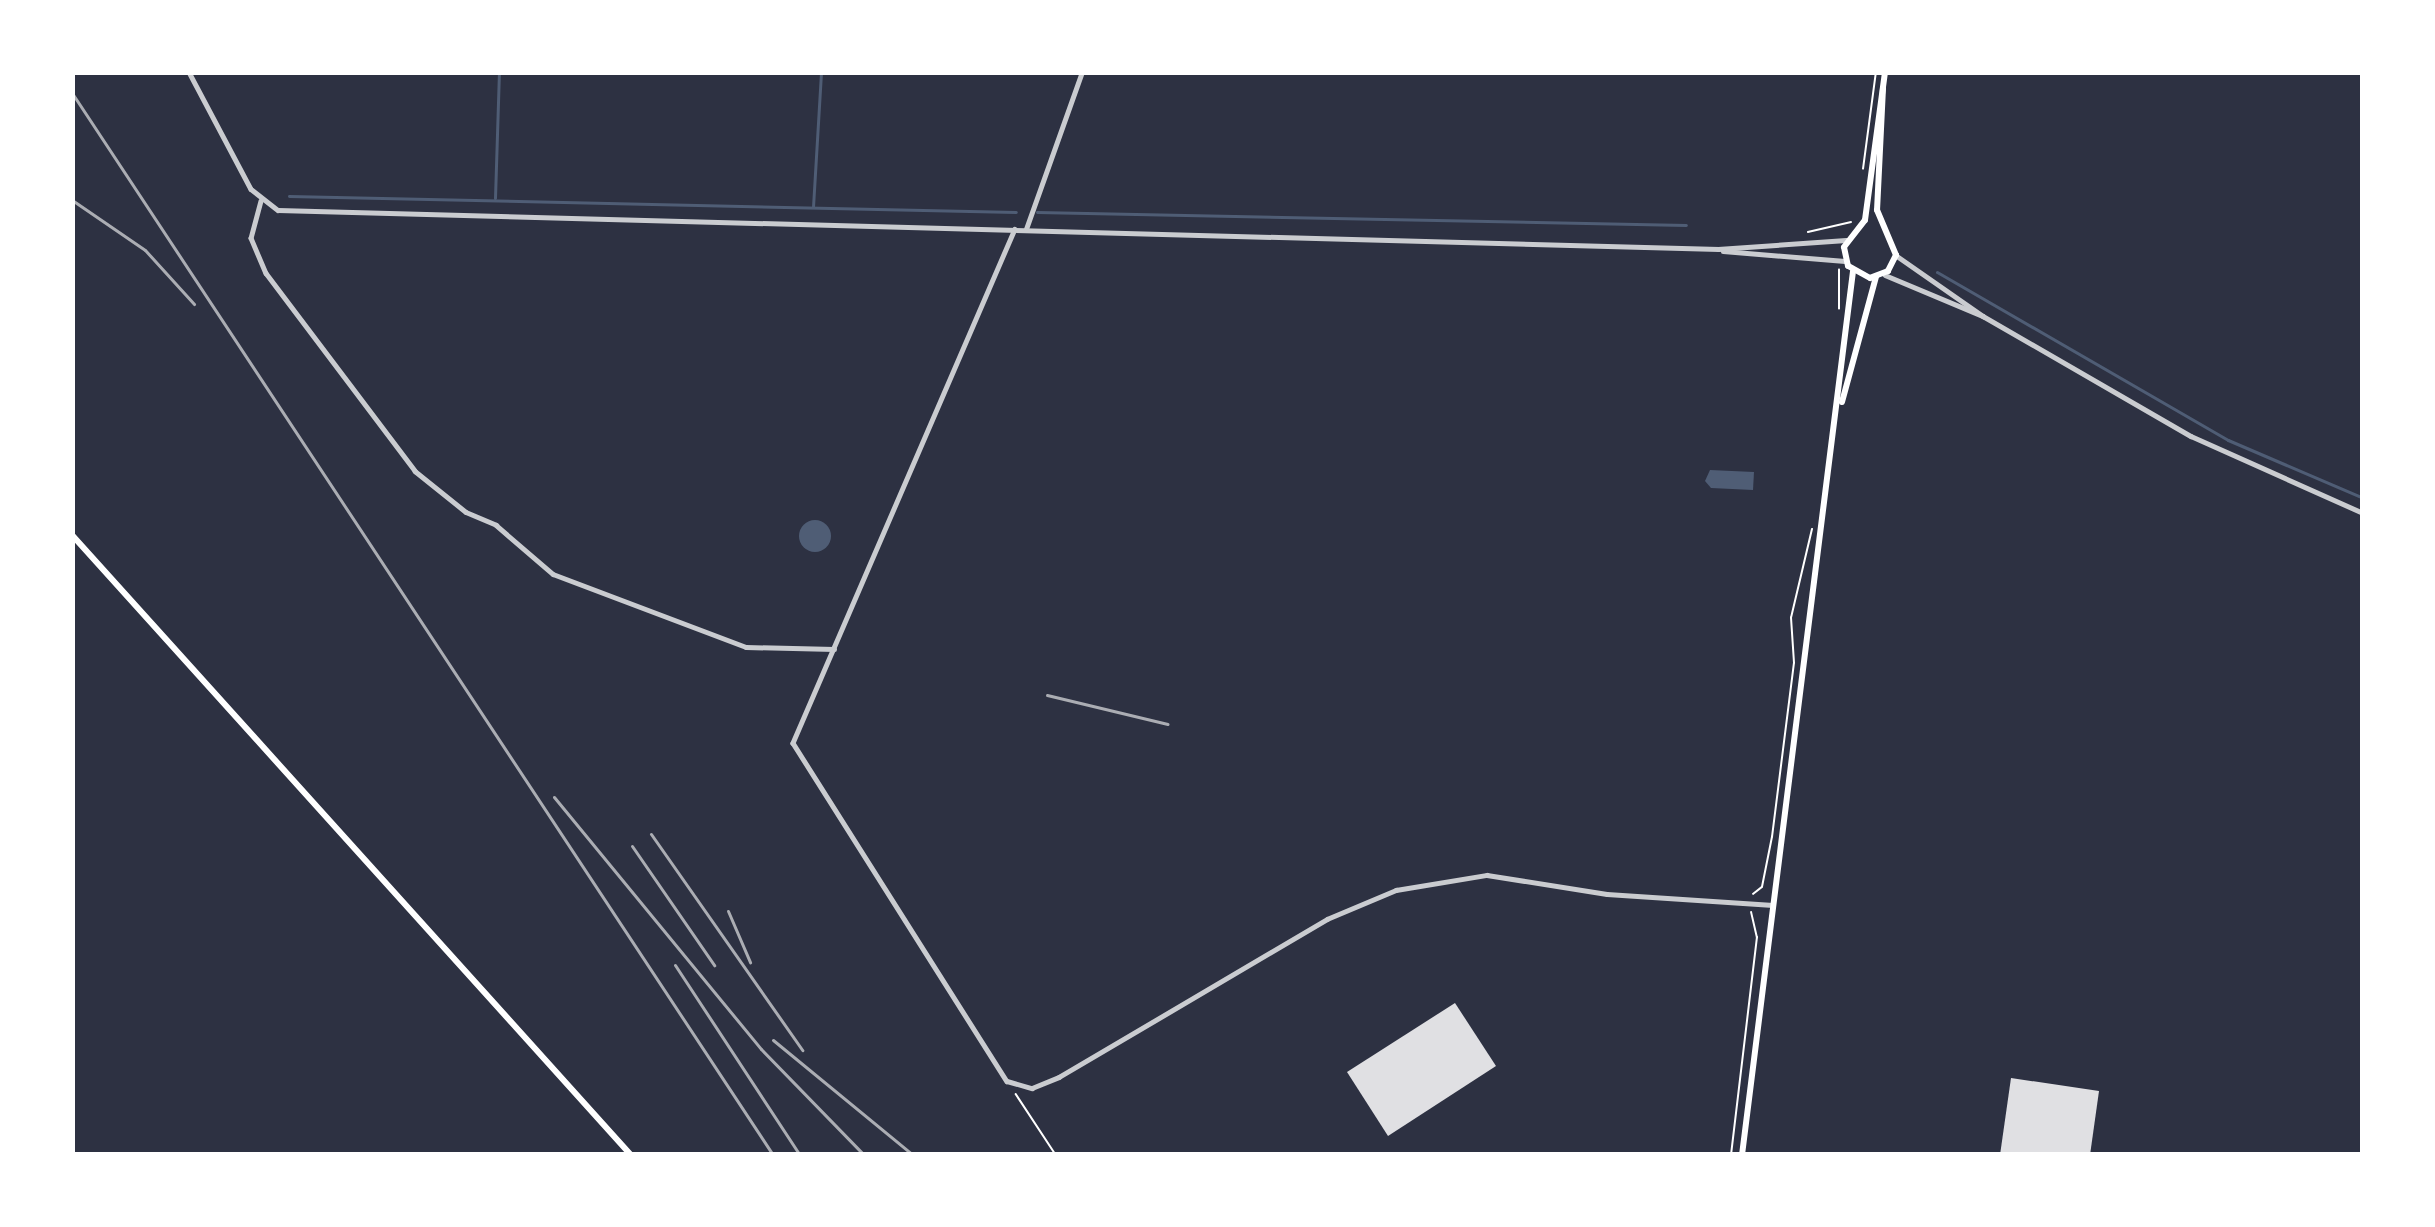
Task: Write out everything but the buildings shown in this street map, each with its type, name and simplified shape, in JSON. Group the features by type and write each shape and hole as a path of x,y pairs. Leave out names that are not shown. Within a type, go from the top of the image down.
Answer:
{"main road":[{"path":"1742,1155 1840,411 1852,271 1845,261 1846,240 1860,226 1885,72"},
{"path":"1840,411 1879,276 1896,255 1883,228 1883,88"},
{"path":"1860,226 1883,228"},
{"path":"1852,271 1879,276"},
{"path":"72,535 631,1155"}],"street":[{"path":"189,72 261,201 296,212 1718,249 1845,261"},
{"path":"1026,230 1082,72"},
{"path":"261,201 250,238 266,273 415,471 466,512 508,533 553,574 746,647 835,649"},
{"path":"1016,229 794,743 1007,1081 1032,1088 1059,1077 1327,919 1396,890 1487,875 1773,904"},
{"path":"1718,249 1846,240"},
{"path":"1896,255 1983,316 2236,459 2363,513"},
{"path":"1879,276 1983,316"}],"path":[{"path":"1862,177 1876,72"},
{"path":"1807,245 1807,232 1841,230 1857,214"},
{"path":"1829,264 1840,271 1841,311"},
{"path":"1731,1155 1756,938 1751,904 1764,881 1772,837 1794,663 1791,618 1813,523"},
{"path":"1007,1081 1056,1155"}],"water":[{"path":"1710,470 1754,472 1753,490 1711,488 1705,481"},
{"path":"815,520 827,524 831,536 827,548 815,552 803,548 799,536 803,524"}],"waterway":[{"path":"495,198 499,72"},
{"path":"813,207 821,72"},
{"path":"289,196 1016,212"},
{"path":"1037,212 1686,225"},
{"path":"1937,272 2228,440 2363,498"}],"railway":[{"path":"72,93 773,1155"},
{"path":"72,200 145,250 194,304"},
{"path":"1047,695 1168,724"},
{"path":"554,797 761,1049 864,1155"},
{"path":"651,834 802,1050"},
{"path":"632,846 714,965"},
{"path":"728,911 750,962"},
{"path":"675,965 800,1155"},
{"path":"773,1040 913,1155"}]}
